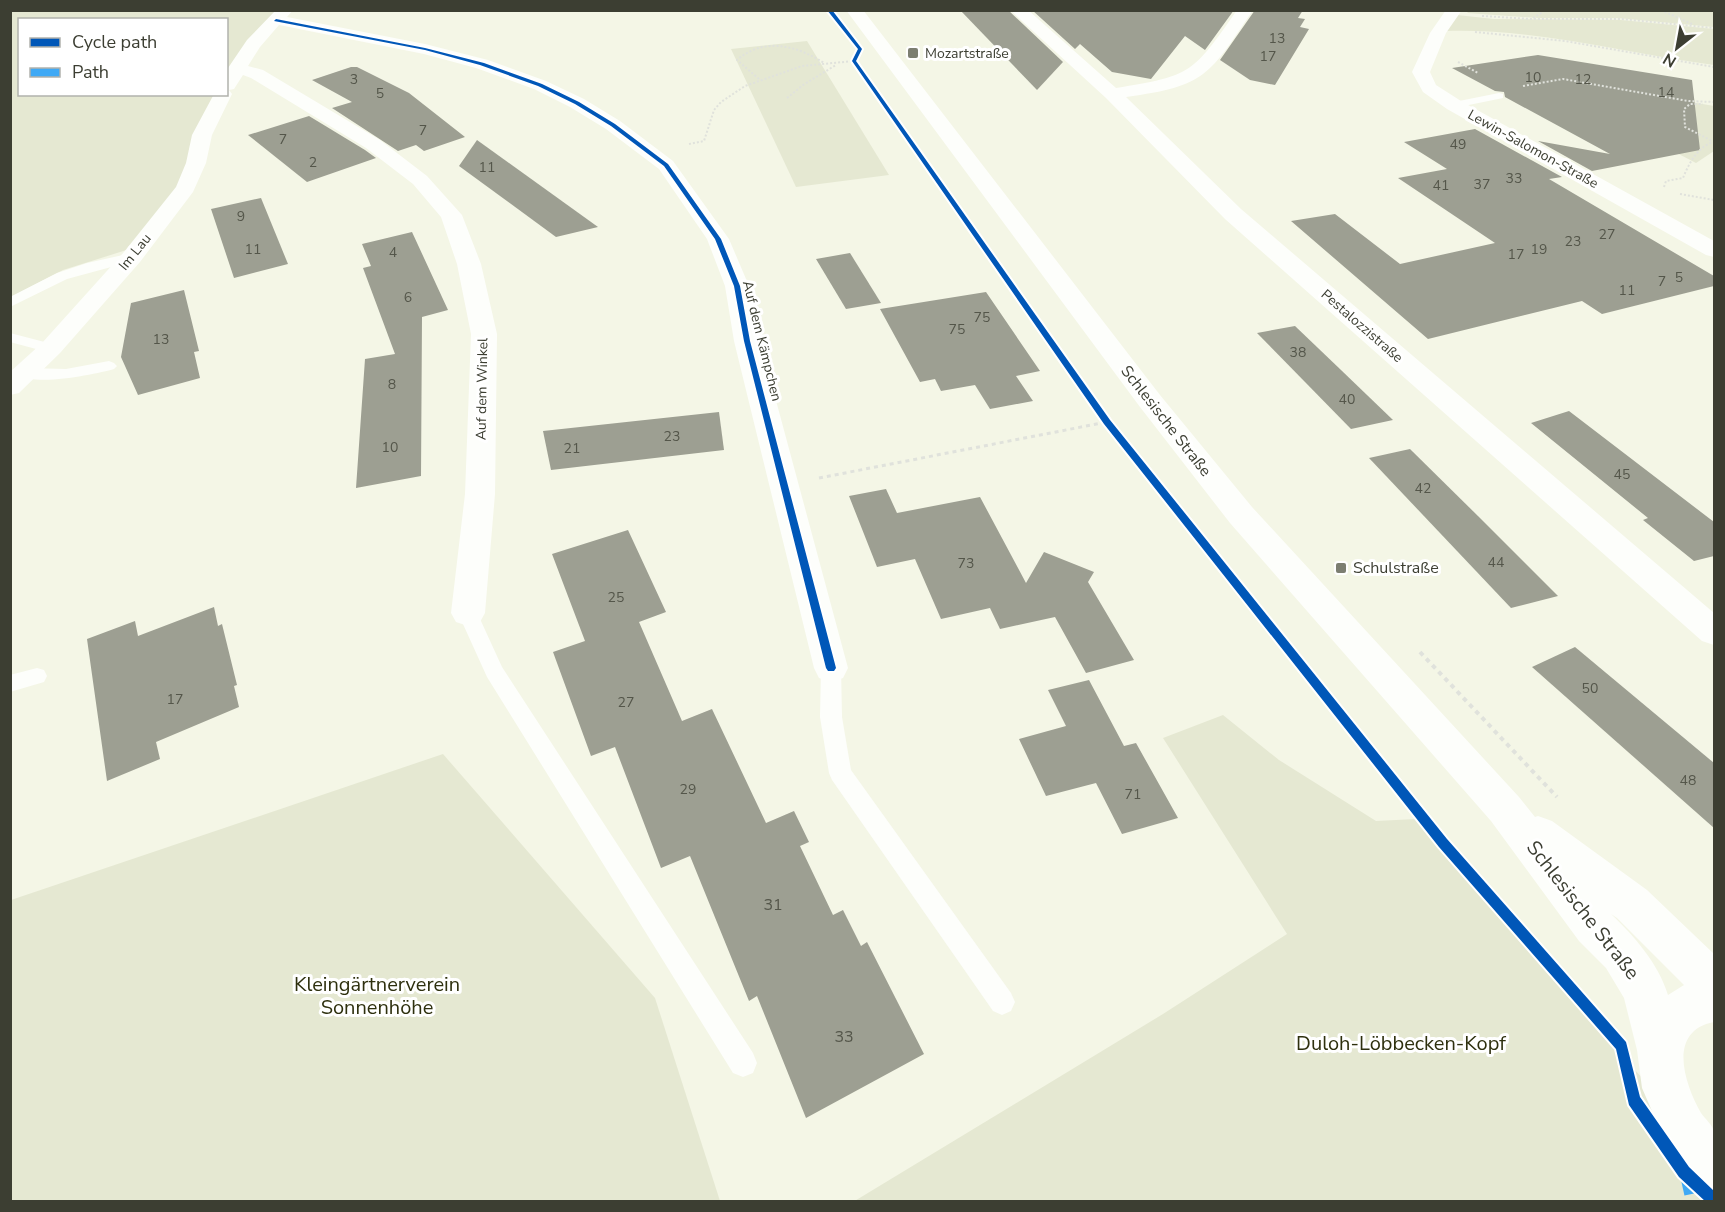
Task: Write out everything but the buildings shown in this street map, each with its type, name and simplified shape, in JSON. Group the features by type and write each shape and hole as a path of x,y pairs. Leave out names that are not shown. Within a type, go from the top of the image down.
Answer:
{"street":[{"name":"Schlesische Straße","path":"854,10 1128,373 1241,515 1505,809 1594,926 1626,963 1644,990 1660,1050 1665,1088 1685,1131 1714,1168"},
{"name":"Pestalozzistraße","path":"1018,10 1112,94 1233,214 1709,621"},
{"path":"1112,94 1168,84 1187,78 1203,67 1245,10"},
{"name":"Lewin-Salomon-Straße","path":"1453,12 1436,38 1421,72 1429,87 1454,105 1714,250"},
{"path":"232,78 253,44 280,15"},
{"name":"Auf dem Kämpchen","path":"280,15 482,64 540,85 577,103 652,153 666,165 718,240 736,286 747,341 831,668"},
{"name":"Auf dem Winkel","path":"232,78 256,74 373,144 420,180 451,215 470,264 484,334 480,494 468,613"},
{"name":"Im Lau","path":"18,380 51,348 132,257 186,188 196,163 202,135 222,96"},
{"name":"Schlesische Straße","path":"1505,809 1632,904 1714,984"},
{"path":"1660,1050 1671,1020 1695,1003 1714,1000"}],"lane":[{"path":"1454,105 1499,96"},
{"path":"10,303 62,276 132,257"},
{"path":"10,337 51,348"},
{"path":"18,380 109,366"},
{"path":"468,613 494,671 743,1063"},
{"path":"831,668 831,717 840,773 1002,1002"},
{"path":"10,684 37,676"}],"path":[{"path":"1531,19 1546,10"},
{"path":"1661,10 1698,26"},
{"path":"1453,12 1531,19 1621,19 1714,28"},
{"path":"1436,38 1509,33 1545,37 1714,67"},
{"path":"1436,38 1456,61 1485,77"},
{"path":"759,79 737,60 745,51 764,46 789,46 810,53 825,64"},
{"path":"854,61 857,55"},
{"path":"788,98 803,85 837,65 854,61"},
{"path":"854,61 861,70"},
{"path":"652,153 704,141 715,110 740,89 759,79 811,65 837,65"},
{"path":"1533,77 1540,83"},
{"path":"1518,86 1563,79 1714,103"},
{"path":"1666,92 1666,97"},
{"path":"1714,103 1690,104 1684,109 1685,128 1714,142"},
{"path":"894,117 1107,422 1443,843 1614,1037"},
{"path":"1663,190 1665,181 1683,178 1689,164 1705,144 1714,142"},
{"path":"784,484 1107,422"},
{"path":"1414,646 1561,801"}],"green space":[{"path":"1470,10 1714,11 1714,27 1618,18 1538,18 1467,13"},
{"path":"11,11 282,11 228,74 228,18 18,18 18,96 218,96 181,190 136,247 63,270 11,297"},
{"path":"1457,15 1494,19 1621,20 1714,29 1714,65 1547,37 1479,31 1445,31"},
{"path":"807,41 889,175 796,187 731,49"},
{"path":"1564,80 1714,106 1714,151 1696,163 1542,83"},
{"name":"Duloh-Löbbecken-Kopf","path":"1223,715 1279,760 1376,821 1416,819 1585,1015 1714,1157 1714,1201 853,1202 1163,1014 1287,934 1163,738"},
{"name":"Kleingärtnerverein Sonnenhöhe","path":"443,754 655,998 720,1201 11,1201 11,900"}],"marked path":[{"path":"1685,1175 1691,1202"}],"cycle path":[{"path":"829,10 860,49 854,61 1107,422 1443,843 1622,1046 1634,1100 1684,1172 1714,1200"},
{"path":"276,20 425,49 482,64 540,85 577,103 613,125 666,165 718,239 737,286 747,341 831,668"}],"place":[{"name":"Mozartstraße","path":"913,53"},
{"name":"Schulstraße","path":"1341,568"}]}
